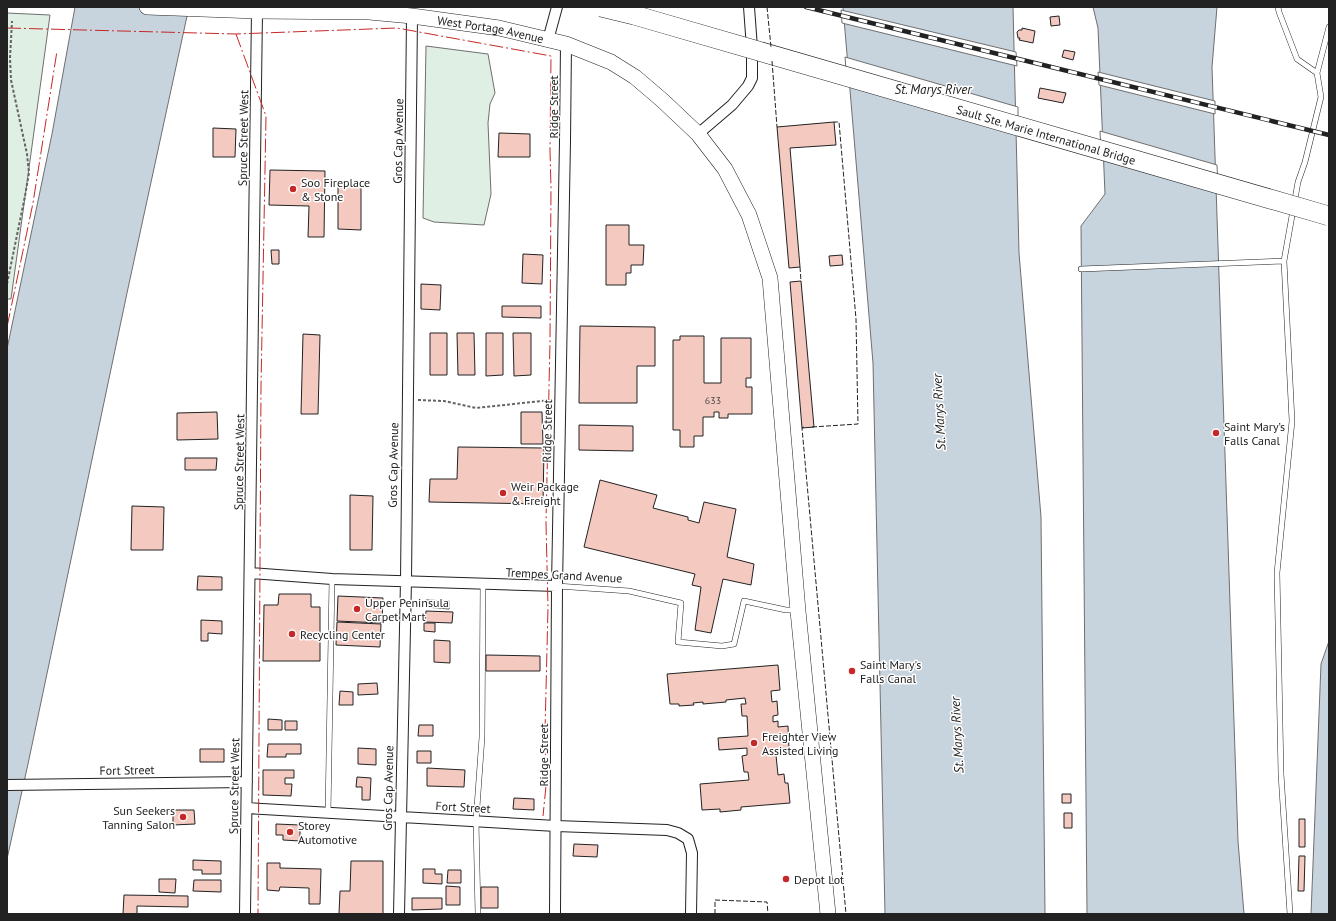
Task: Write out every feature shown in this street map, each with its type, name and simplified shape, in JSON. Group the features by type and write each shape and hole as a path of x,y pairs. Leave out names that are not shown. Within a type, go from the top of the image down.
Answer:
{"highway":[{"name":"Sault Ste. Marie International Bridge","path":"602,7 656,21 1329,216"}],"street":[{"name":"West Portage Avenue","path":"147,7 257,11 369,12 412,16 499,28 566,44 611,62 635,77 698,134 725,169 749,215 770,278 798,610 828,914"},
{"path":"548,40 557,7"},
{"path":"698,134 732,105 748,86 752,78 752,48 749,7"},
{"name":"Spruce Street West","path":"245,914 257,11"},
{"name":"Gros Cap Avenue","path":"399,914 406,580 412,16"},
{"name":"Ridge Street","path":"555,914 557,586 566,141 566,44"},
{"name":"Trempes Grand Avenue","path":"250,573 332,579 406,580 557,586"},
{"name":"Fort Street","path":"7,785 247,782"},
{"name":"Fort Street","path":"247,808 556,826 667,830 678,832 688,839 692,854 691,914"}],"lane":[{"path":"1278,7 1297,59 1317,73"},
{"path":"1290,914 1281,774 1277,573 1292,421 1284,261 1298,182 1305,162 1321,97 1317,73 1329,27"},
{"path":"1081,268 1284,261"},
{"path":"328,812 332,579"},
{"path":"478,914 476,821 482,737 484,583"},
{"name":"Trempes Grand Avenue","path":"557,586 629,591 680,603 678,642 722,646 734,644 744,601 786,610 798,610"}],"path":[{"path":"7,284 26,196 28,173 27,154 11,80 10,58 12,21"},
{"path":"407,400 444,401 476,408 561,398"}],"green space":[{"path":"7,13 50,15 11,299 7,299"},
{"path":"426,46 488,54 495,93 490,104 488,123 491,194 484,225 434,222 423,218"}],"water":[{"path":"75,7 189,7 7,859 7,349 52,134"},
{"name":"St. Marys River","path":"843,7 1013,7 1019,253 1041,517 1045,914 885,914 873,363"},
{"path":"1093,7 1217,7 1212,67 1238,841 1244,914 1087,914 1081,226 1105,194 1098,28"},
{"path":"1329,641 1329,914 1311,914 1321,664"}],"pier":[{"path":"841,10 1016,52 1017,66 842,23"},
{"path":"845,57 1018,107 1018,131 847,83"},
{"path":"1098,72 1215,101 1215,114 1099,85"},
{"path":"1100,131 1217,165 1218,187 1101,154"}],"building":[{"path":"1059,16 1060,25 1051,26 1050,17"},
{"path":"1022,28 1035,31 1033,43 1019,40 1020,38 1018,38 1017,32 1022,30"},
{"path":"1064,50 1075,52 1073,60 1062,57"},
{"path":"1040,88 1066,93 1063,103 1038,98"},
{"path":"834,122 836,145 790,148 800,267 789,268 777,127"},
{"path":"213,128 236,129 235,157 213,157"},
{"path":"499,133 530,134 530,157 498,157"},
{"path":"270,170 325,171 324,237 308,237 309,206 269,205"},
{"path":"338,182 361,183 361,230 338,229"},
{"path":"606,225 629,225 629,245 644,245 643,265 631,265 631,273 626,273 626,285 606,285"},
{"path":"271,250 279,250 279,264 272,264"},
{"path":"523,254 543,255 542,284 522,283"},
{"path":"842,255 843,265 830,266 829,256"},
{"path":"801,281 814,427 802,428 790,282"},
{"path":"421,284 441,285 440,310 421,309"},
{"path":"502,306 541,306 541,318 502,317"},
{"path":"580,326 655,327 655,366 637,366 637,403 579,403"},
{"path":"430,333 447,333 447,375 430,375"},
{"path":"457,333 474,333 475,375 458,375"},
{"path":"486,333 503,333 503,375 486,376"},
{"path":"513,333 531,333 531,375 514,376"},
{"path":"303,334 320,335 318,414 301,414"},
{"path":"680,336 704,336 704,383 721,383 721,338 751,338 751,378 746,378 746,387 752,387 752,414 728,414 728,418 719,418 719,412 714,412 714,417 703,417 703,436 694,436 694,447 680,447 680,430 673,430 673,340 680,340"},
{"path":"217,412 218,439 177,440 177,413"},
{"path":"521,412 542,412 543,444 521,444"},
{"path":"579,425 633,426 633,451 579,450"},
{"path":"458,447 544,448 543,504 429,502 430,479 457,479"},
{"path":"185,458 217,458 216,470 185,470"},
{"path":"600,480 657,495 653,508 688,517 688,520 699,523 704,502 736,509 727,557 754,564 751,585 723,579 711,633 695,630 701,587 692,585 695,574 584,547"},
{"path":"350,495 373,496 372,550 350,550"},
{"path":"132,506 164,507 163,550 131,550"},
{"path":"198,576 222,577 222,590 197,590"},
{"name":"Recycling Center","path":"279,594 311,594 311,607 320,607 320,661 263,661 264,605 278,605"},
{"path":"338,596 383,598 382,623 337,621"},
{"path":"426,600 449,601 449,609 426,607"},
{"path":"426,611 453,612 452,623 425,622"},
{"path":"201,620 222,621 222,634 208,633 208,641 201,641"},
{"path":"337,622 381,624 380,647 336,645"},
{"path":"424,623 435,623 435,632 424,631"},
{"path":"434,640 450,641 450,663 434,662"},
{"path":"486,655 540,656 540,671 486,671"},
{"name":"Freighter View Assisted Living","path":"778,665 780,690 771,691 772,702 777,701 778,715 773,716 773,722 778,721 778,727 788,726 789,749 780,749 780,755 776,755 778,775 784,774 785,783 788,783 790,803 741,807 741,810 720,812 720,809 702,810 700,784 749,780 748,772 744,772 742,756 747,755 747,748 719,750 718,738 748,736 747,716 742,716 741,704 746,704 745,698 726,700 726,702 703,704 703,702 693,703 694,705 679,706 679,704 670,704 667,674"},
{"path":"377,683 378,694 358,695 358,684"},
{"path":"340,691 353,692 353,705 339,705"},
{"path":"268,719 282,720 282,730 268,730"},
{"path":"285,721 297,721 297,730 285,730"},
{"path":"419,725 433,725 433,736 418,736"},
{"path":"268,744 301,744 301,754 286,754 286,757 267,757"},
{"path":"358,748 376,749 376,765 358,764"},
{"path":"200,749 224,749 224,762 200,762"},
{"path":"417,751 431,751 431,763 417,763"},
{"path":"427,768 465,770 464,787 427,786"},
{"path":"263,770 294,770 294,778 285,778 285,784 292,784 291,796 263,795"},
{"path":"357,777 371,778 370,800 362,800 362,787 356,787"},
{"path":"1062,794 1071,794 1071,803 1062,803"},
{"path":"514,798 534,799 534,810 513,809"},
{"path":"173,810 194,810 195,824 173,825"},
{"path":"1064,813 1072,813 1072,828 1064,828"},
{"path":"1299,819 1305,819 1305,847 1299,847"},
{"path":"276,824 300,825 300,841 283,840 283,835 276,835"},
{"path":"574,844 598,845 597,857 573,856"},
{"path":"1299,856 1305,856 1304,891 1298,891"},
{"path":"193,860 221,861 221,874 202,874 202,870 193,870"},
{"path":"351,861 383,861 383,914 339,914 340,891 350,891"},
{"path":"267,863 280,863 280,868 321,869 320,904 309,904 309,888 280,887 279,891 267,890"},
{"path":"423,869 435,869 435,874 442,874 442,884 423,883"},
{"path":"448,870 461,870 461,883 447,883"},
{"path":"159,879 176,879 175,893 159,892"},
{"path":"194,880 221,880 221,892 193,891"},
{"path":"446,886 460,887 460,905 446,905"},
{"path":"481,887 498,887 498,908 481,908"},
{"path":"124,895 188,896 188,907 137,906 137,914 123,914"},
{"path":"412,898 442,898 442,909 412,910"}],"railway":[{"path":"806,7 1329,135"}],"fence":[{"path":"767,7 771,47"},
{"path":"772,61 777,127"},
{"path":"812,427 858,424 856,319 839,122 834,122"},
{"path":"800,267 801,281"},
{"path":"804,427 802,428 846,914"},
{"path":"715,914 715,900 767,902 768,914"}],"power":[{"path":"7,28 236,34 397,28 551,56 550,342 546,523 548,607 545,732 546,786 543,816"},
{"path":"236,34 266,116 261,387 258,914"},
{"path":"7,327 33,203 57,51"}],"place":[{"name":"Soo Fireplace & Stone","path":"293,189"},
{"name":"Saint Mary’s Falls Canal","path":"1216,433"},
{"name":"Weir Package & Freight","path":"503,493"},
{"name":"Upper Peninsula Carpet Mart","path":"357,609"},
{"name":"Recycling Center","path":"292,634"},
{"name":"Saint Mary's Falls Canal","path":"852,671"},
{"name":"Freighter View Assisted Living","path":"754,743"},
{"name":"Sun Seekers Tanning Salon","path":"183,817"},
{"name":"Storey Automotive","path":"290,832"},
{"name":"Depot Lot","path":"786,879"}]}
